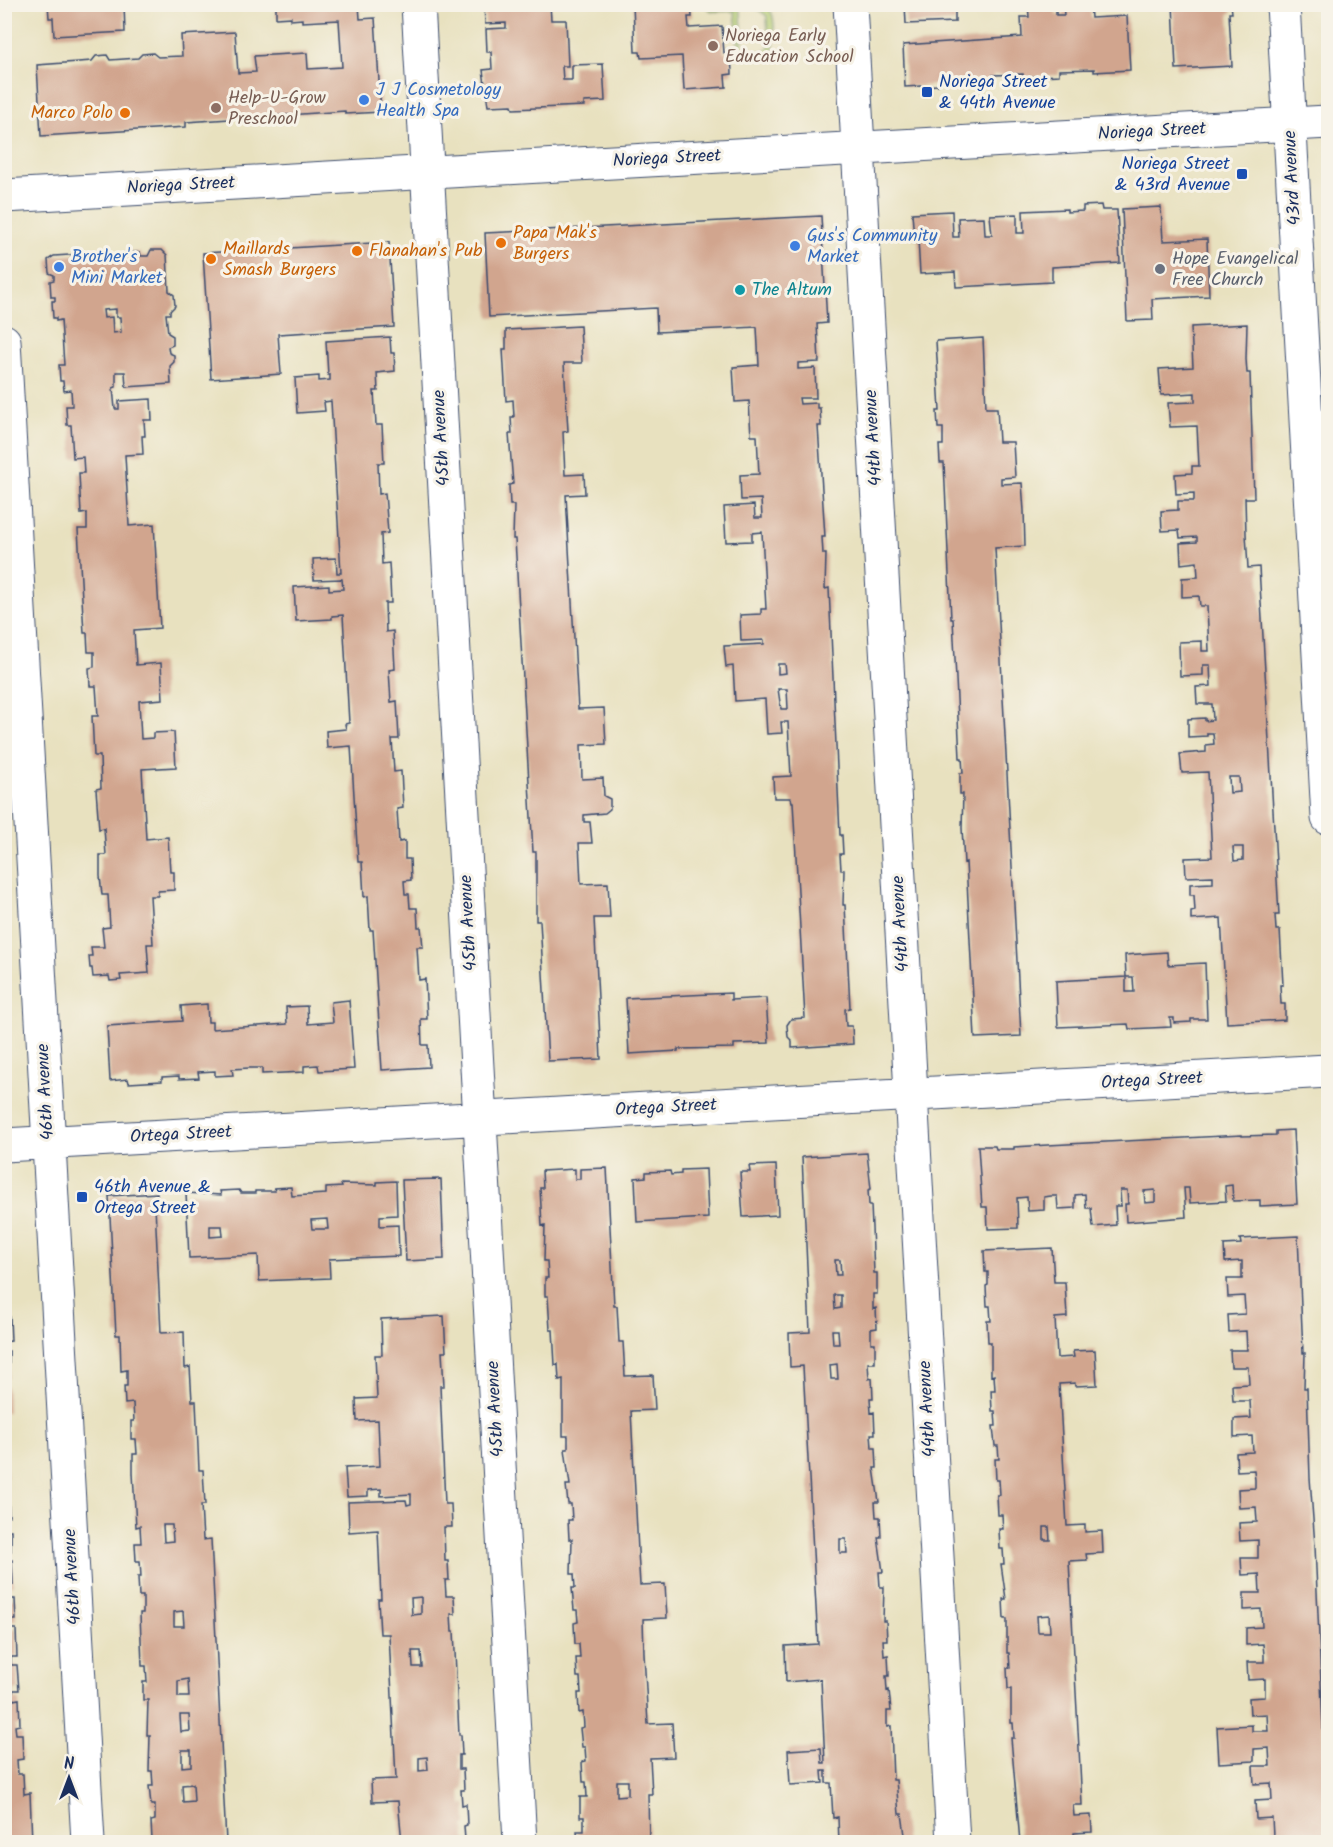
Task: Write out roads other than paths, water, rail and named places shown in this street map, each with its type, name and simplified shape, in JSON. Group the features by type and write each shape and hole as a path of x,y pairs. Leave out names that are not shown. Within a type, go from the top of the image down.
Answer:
{"street":[{"name":"45th Avenue","path":"418,4 520,1842"},
{"name":"44th Avenue","path":"850,4 953,1842"},
{"name":"43rd Avenue","path":"1283,4 1329,818"},
{"name":"Noriega Street","path":"4,196 1329,122"},
{"name":"46th Avenue","path":"4,341 88,1842"},
{"name":"Ortega Street","path":"4,1145 1329,1071"}],"place":[{"name":"Noriega Early Education School","path":"713,46"},
{"name":"Noriega Street & 44th Avenue","path":"927,92"},
{"name":"J J Cosmetology Health Spa","path":"364,100"},
{"name":"Help-U-Grow Preschool","path":"216,108"},
{"name":"Marco Polo","path":"125,113"},
{"name":"Noriega Street & 43rd Avenue","path":"1242,174"},
{"name":"Papa Mak's Burgers","path":"501,243"},
{"name":"Gus's Community Market","path":"795,246"},
{"name":"Flanahan's Pub","path":"357,251"},
{"name":"Maillards Smash Burgers","path":"211,259"},
{"name":"Brother's Mini Market","path":"59,267"},
{"name":"Hope Evangelical Free Church","path":"1160,269"},
{"name":"The Altum","path":"740,290"},
{"name":"46th Avenue & Ortega Street","path":"82,1197"}]}
